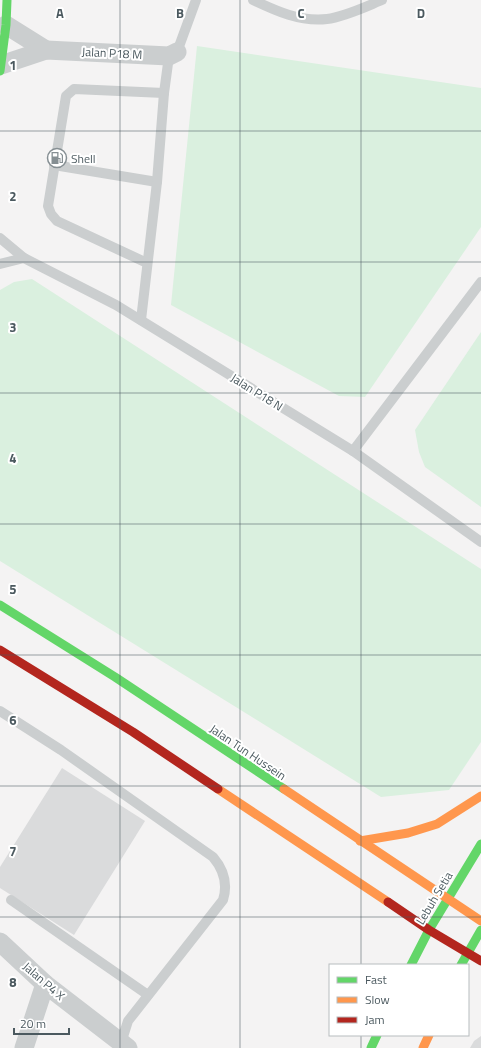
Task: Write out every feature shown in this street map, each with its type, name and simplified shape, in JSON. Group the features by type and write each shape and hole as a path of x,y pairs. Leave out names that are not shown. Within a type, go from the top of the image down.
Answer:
{"main road":[{"path":"0,68 6,26 7,0"},
{"name":"Jalan Tun Hussein","path":"0,605 115,677 481,921"},
{"path":"0,650 133,732 428,930 481,961"},
{"path":"360,841 408,834 437,824 481,796"},
{"name":"Lebuh Setia","path":"412,964 428,930 481,844"},
{"path":"462,964 467,953 481,930"},
{"path":"371,1048 377,1036"},
{"path":"423,1048 429,1036"}],"street":[{"name":"Jalan P18 M","path":"6,26 46,50"},
{"name":"Jalan P18 M","path":"0,68 46,50 173,54"},
{"name":"Jalan P4 X","path":"0,942 45,984 124,1045"},
{"path":"24,1048 45,984"}],"lane":[{"path":"142,320 157,182 164,93 173,54 196,0"},
{"path":"253,0 275,11 302,18 327,19 352,12 382,0"},
{"path":"147,263 57,221 51,214 48,206 66,96 69,92 74,90 164,93"},
{"path":"54,165 157,182"},
{"name":"Jalan P18 N","path":"0,238 24,258 142,320 353,451 481,542"},
{"path":"0,264 24,258"},
{"path":"353,451 481,282"},
{"path":"0,711 61,750 213,857 221,866 226,890 223,900 128,1021 124,1045"},
{"path":"11,900 148,995"}],"green space":[{"path":"197,46 481,88 481,227 365,397 339,396 171,305"},
{"path":"32,279 481,569 481,742 449,790 381,797 0,561 0,290 14,282"},
{"path":"481,332 481,507 425,467 419,452 415,430"}],"building":[{"path":"62,768 145,821 74,935 0,888 0,867"},
{"path":"481,1036 481,1048 470,1048 474,1041"}],"traffic: fast":[{"path":"0,71 6,25 7,0"},
{"path":"0,605 115,677 284,789"},
{"path":"412,964 429,930 481,844"},
{"path":"462,964 481,930"},
{"path":"371,1048 377,1036"}],"traffic: slow":[{"path":"218,789 388,902"},
{"path":"284,789 481,921"},
{"path":"360,841 408,833 437,824 481,796"},
{"path":"423,1048 429,1036"}],"traffic: jam":[{"path":"0,650 133,732 218,789"},
{"path":"388,902 429,930 481,961"}],"place":[{"name":"Shell","path":"57,158"}]}
